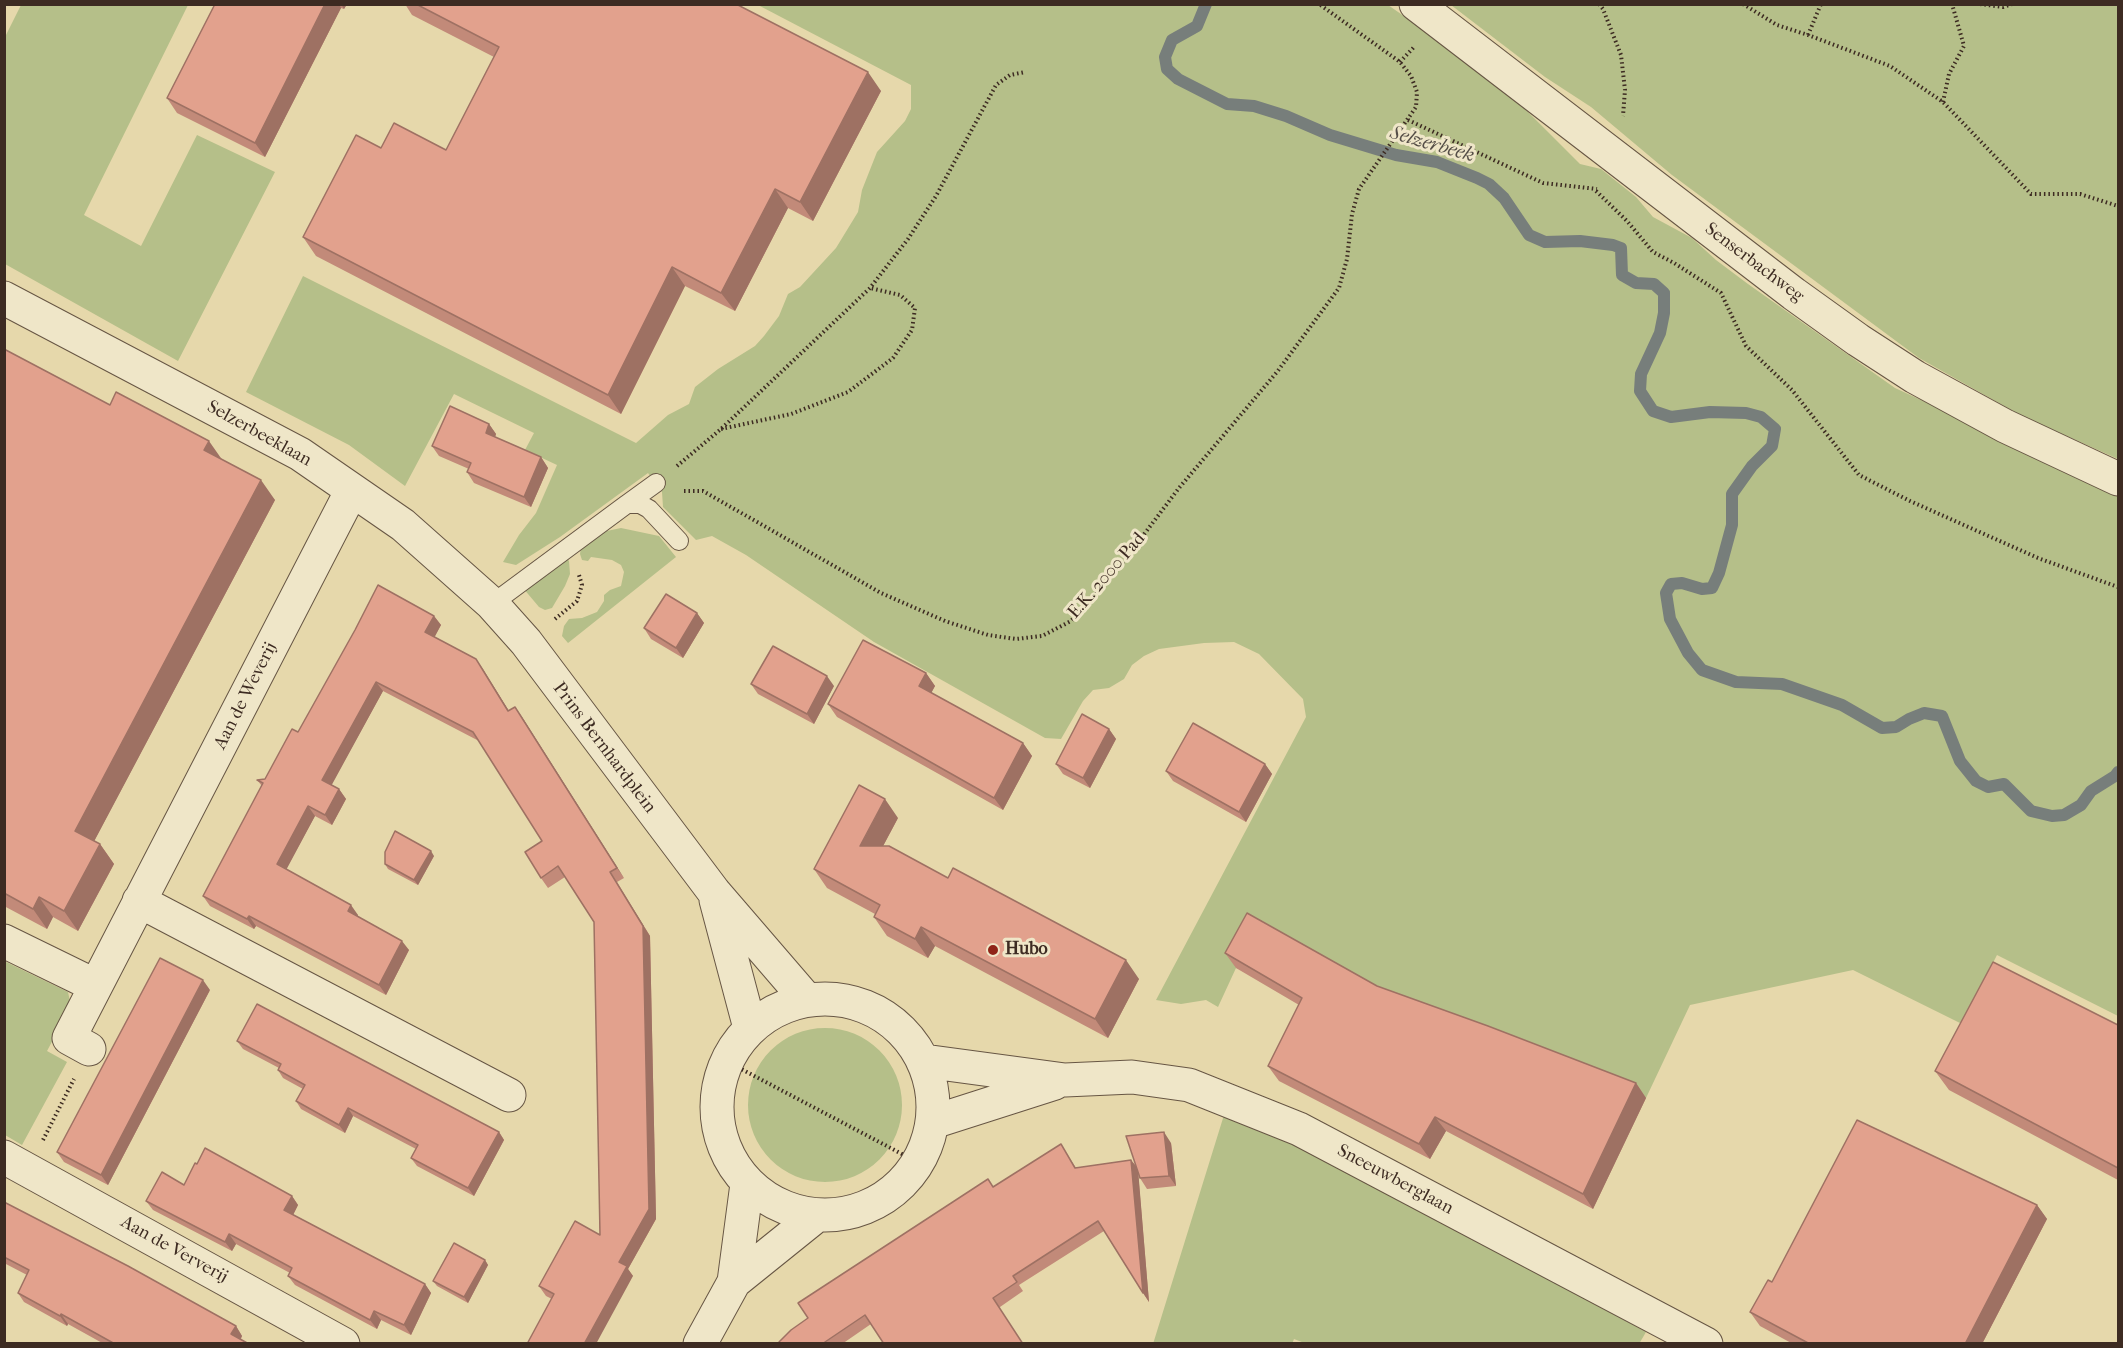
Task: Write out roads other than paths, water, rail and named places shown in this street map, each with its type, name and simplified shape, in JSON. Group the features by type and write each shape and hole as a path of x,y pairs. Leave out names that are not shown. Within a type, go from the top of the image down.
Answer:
{"street":[{"name":"Senserbachweg","path":"1416,4 1858,340 1905,371 2005,426 2118,479"},
{"name":"Selzerbeeklaan","path":"4,298 300,454 403,525 492,604"},
{"name":"Aan de Weverij","path":"89,1049 69,1038 94,985 352,490"},
{"name":"Prins Bernhardplein","path":"492,604 526,642 714,892 807,1000"},
{"name":"Prins Bernhardplein","path":"714,892 750,1028"},
{"path":"139,901 509,1095"},
{"path":"4,941 94,985"},
{"path":"807,1000 842,1000 876,1011 904,1032 924,1061 933,1090 933,1122 920,1163 893,1193 856,1212 816,1216 779,1206 747,1184 731,1163 720,1139 716,1113 717,1095 726,1061 750,1028 776,1010 807,1000"},
{"name":"Sneeuwberglaan","path":"924,1061 1065,1080 1132,1077 1189,1085 1299,1129 1706,1344"},
{"name":"Sneeuwberglaan","path":"933,1122 1065,1080"},
{"name":"Aan de Ververij","path":"16,1163 343,1344"},
{"path":"700,1344 734,1282 747,1184"},
{"path":"734,1282 816,1216"}],"lane":[{"path":"492,604 656,483"},
{"path":"627,504 640,504 649,509 679,541"}],"waterway":[{"name":"Selzerbeek","path":"1206,4 1197,26 1172,40 1165,57 1167,69 1178,79 1227,104 1254,106 1286,116 1330,135 1396,155 1437,162 1477,178 1489,184 1504,198 1529,235 1545,242 1580,241 1621,248 1622,275 1636,283 1654,284 1664,293 1664,313 1660,333 1641,374 1640,391 1653,411 1671,417 1710,412 1746,413 1761,417 1775,429 1772,446 1752,466 1732,494 1732,525 1719,573 1712,588 1702,589 1682,583 1671,584 1666,593 1670,619 1688,653 1702,670 1736,682 1782,684 1842,705 1882,728 1896,727 1924,713 1942,716 1960,761 1976,781 1988,787 2004,784 2031,811 2052,816 2064,815 2081,805 2091,791 2118,772"}],"place":[{"name":"Hubo","path":"993,950"}]}
